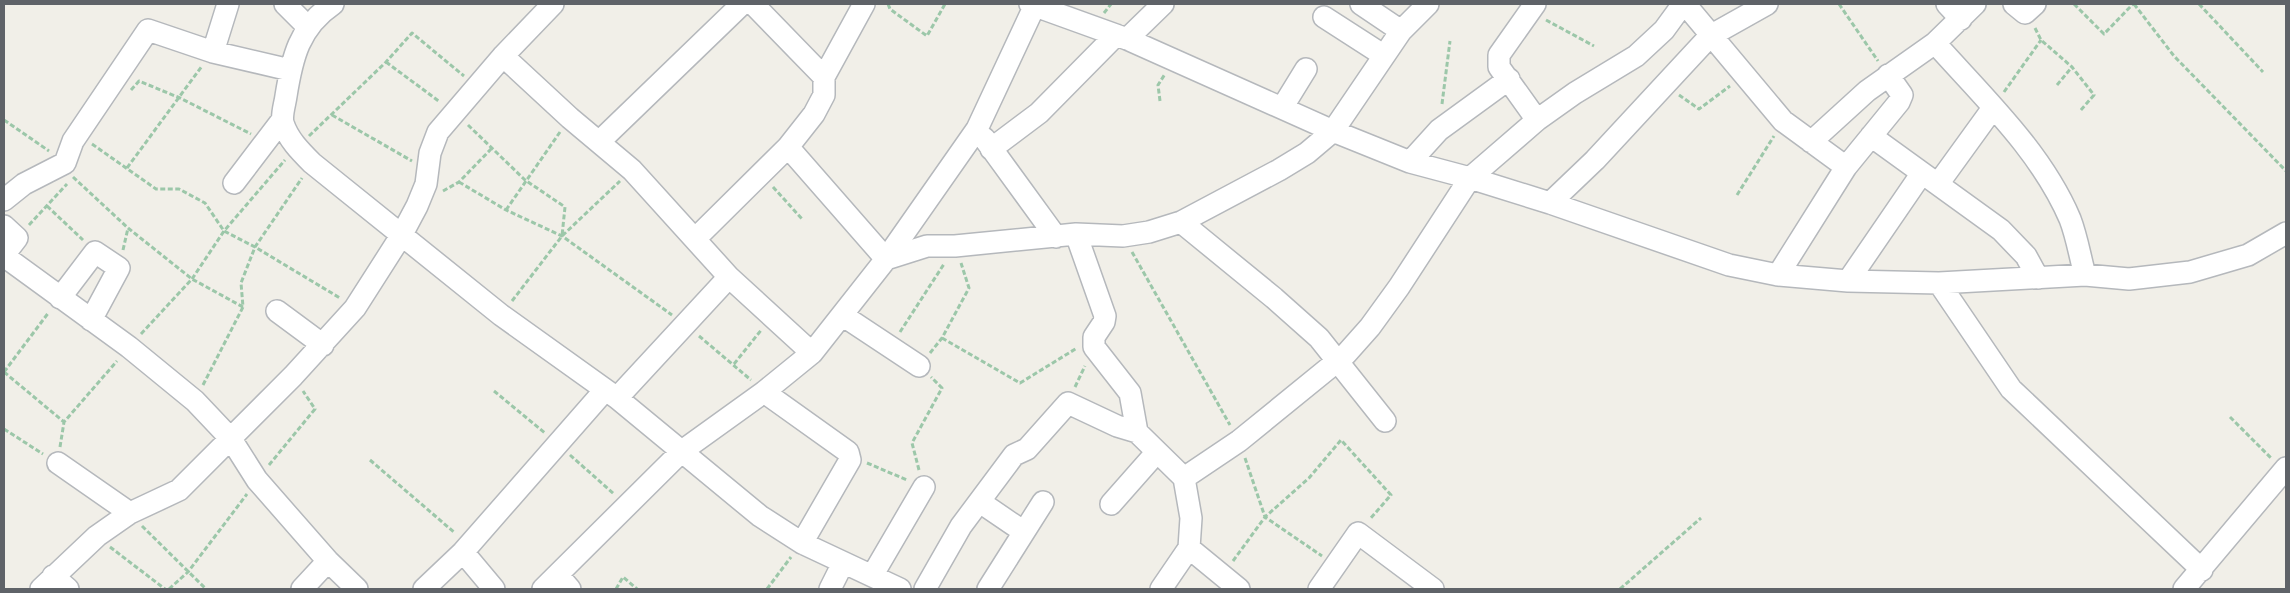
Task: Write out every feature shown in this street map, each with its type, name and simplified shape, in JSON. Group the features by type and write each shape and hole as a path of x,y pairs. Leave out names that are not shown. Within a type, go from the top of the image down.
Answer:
{"street":[{"path":"213,52 228,4"},
{"path":"285,4 307,26"},
{"path":"234,183 282,120 290,70 296,48 307,26 333,4"},
{"path":"54,585 96,536 130,513 179,490 231,440 323,345 355,308 402,236 417,206 426,184 427,169 438,132 476,86 553,4"},
{"path":"599,142 742,4"},
{"path":"753,4 824,77"},
{"path":"696,238 788,147 820,105 824,95 824,77 864,4"},
{"path":"543,589 564,582 626,504 682,451 764,392 812,353 886,259 977,129 1033,4 1174,58 1333,132 1410,162 1470,178 1550,203 1729,265 1778,275 1848,282 1939,283 2084,275 2130,279 2190,272 2248,255 2286,232"},
{"path":"991,149 1039,113 1122,37 1163,4"},
{"path":"1361,4 1401,30"},
{"path":"886,259 927,246 955,246 1066,236 1123,236 1149,232 1181,222 1279,170 1306,153 1333,132 1382,55 1401,30 1428,4"},
{"path":"1184,478 1239,441 1336,361 1370,327 1438,231 1470,178 1537,120 1575,93 1636,56 1664,30 1684,4 1783,121 1846,167"},
{"path":"1550,203 1710,36 1767,4"},
{"path":"2014,4 2025,13 2035,4"},
{"path":"1529,6 1500,55 1500,67 1537,120"},
{"path":"1811,142 1867,90 1935,43 1961,9"},
{"path":"1324,17 1382,55"},
{"path":"4,200 24,184 66,163 70,145 148,30 213,52 290,70"},
{"path":"1935,43 2033,154 2054,186 2070,221 2084,275"},
{"path":"503,56 570,118 632,170 696,238 729,277 812,353"},
{"path":"1282,108 1306,69"},
{"path":"1778,275 1846,167 1901,98 1900,91 1888,75"},
{"path":"1410,162 1439,130 1509,79"},
{"path":"1848,282 1930,179 1993,108"},
{"path":"282,120 287,134 296,147 312,163 501,315 611,394 760,516 802,543 900,589"},
{"path":"977,129 991,149 1066,236 1105,316 1094,342 1130,393 1137,432"},
{"path":"1871,136 2016,243 2026,256 2038,278"},
{"path":"788,147 886,259"},
{"path":"1181,222 1282,304 1319,338 1385,421"},
{"path":"10,232 4,256 129,347 195,401 231,440 257,480 328,561 357,589"},
{"path":"60,298 95,252 119,269 91,320"},
{"path":"424,589 466,549 558,444 685,324 729,277"},
{"path":"1939,283 2011,389 2202,570"},
{"path":"278,311 323,345"},
{"path":"842,315 919,366"},
{"path":"764,392 848,452 850,460 802,543"},
{"path":"925,589 961,526 1014,455 1027,449 1068,403 1117,426 1137,432 1156,453 1184,478 1191,518 1189,548 1161,589"},
{"path":"1111,504 1156,453"},
{"path":"58,464 130,513"},
{"path":"2184,589 2202,570 2285,469"},
{"path":"872,576 924,487"},
{"path":"980,502 1024,532"},
{"path":"988,589 1044,502"},
{"path":"1319,589 1358,533 1433,589"},
{"path":"1189,548 1230,583"},
{"path":"466,549 494,589"},
{"path":"302,589 328,561"},
{"path":"830,589 842,563"}],"path":[{"path":"888,4 890,9 926,36 946,4"},
{"path":"1839,4 1888,75"},
{"path":"2074,4 2104,34 2133,4 2174,56 2286,172"},
{"path":"2199,4 2264,72"},
{"path":"1529,6 1594,46"},
{"path":"4,428 58,464 64,422 129,347 192,279 224,231 296,147 386,62 412,33 476,86"},
{"path":"1439,130 1450,40"},
{"path":"1993,108 2042,40 2072,67 2094,95 2080,111"},
{"path":"127,168 213,52"},
{"path":"1160,101 1158,85 1174,58"},
{"path":"386,62 453,112 493,147 526,180 565,208 562,236"},
{"path":"2057,84 2072,67"},
{"path":"1666,84 1695,108 1699,109 1744,75"},
{"path":"127,96 139,81 180,98 267,142"},
{"path":"332,115 427,169"},
{"path":"506,210 570,118"},
{"path":"4,120 66,163"},
{"path":"1737,194 1783,121"},
{"path":"95,135 89,142 156,189 178,189 204,203 224,231 255,246 355,308"},
{"path":"493,147 459,182 506,210 562,236 685,324 734,364 772,317"},
{"path":"195,401 243,307 241,282 255,246 312,163"},
{"path":"501,315 562,236 632,170"},
{"path":"761,173 803,220"},
{"path":"10,232 47,206 73,177 128,228 192,279 243,307"},
{"path":"47,206 95,252"},
{"path":"1123,236 1239,441 1265,517 1335,564"},
{"path":"955,246 969,288 942,338 1020,383 1094,342"},
{"path":"890,347 955,246"},
{"path":"60,298 4,372 64,422"},
{"path":"1068,403 1094,342"},
{"path":"919,366 942,388 912,443 924,487"},
{"path":"494,391 626,504"},
{"path":"169,589 188,572 257,480 315,409"},
{"path":"2230,417 2285,469"},
{"path":"1230,583 1265,517 1309,478 1341,440 1391,495 1358,533"},
{"path":"848,452 879,470 924,487"},
{"path":"370,460 466,549"},
{"path":"130,513 206,589"},
{"path":"1620,589 1701,518"},
{"path":"96,536 165,589"},
{"path":"767,589 802,543"},
{"path":"616,589 623,577 637,589"}]}
